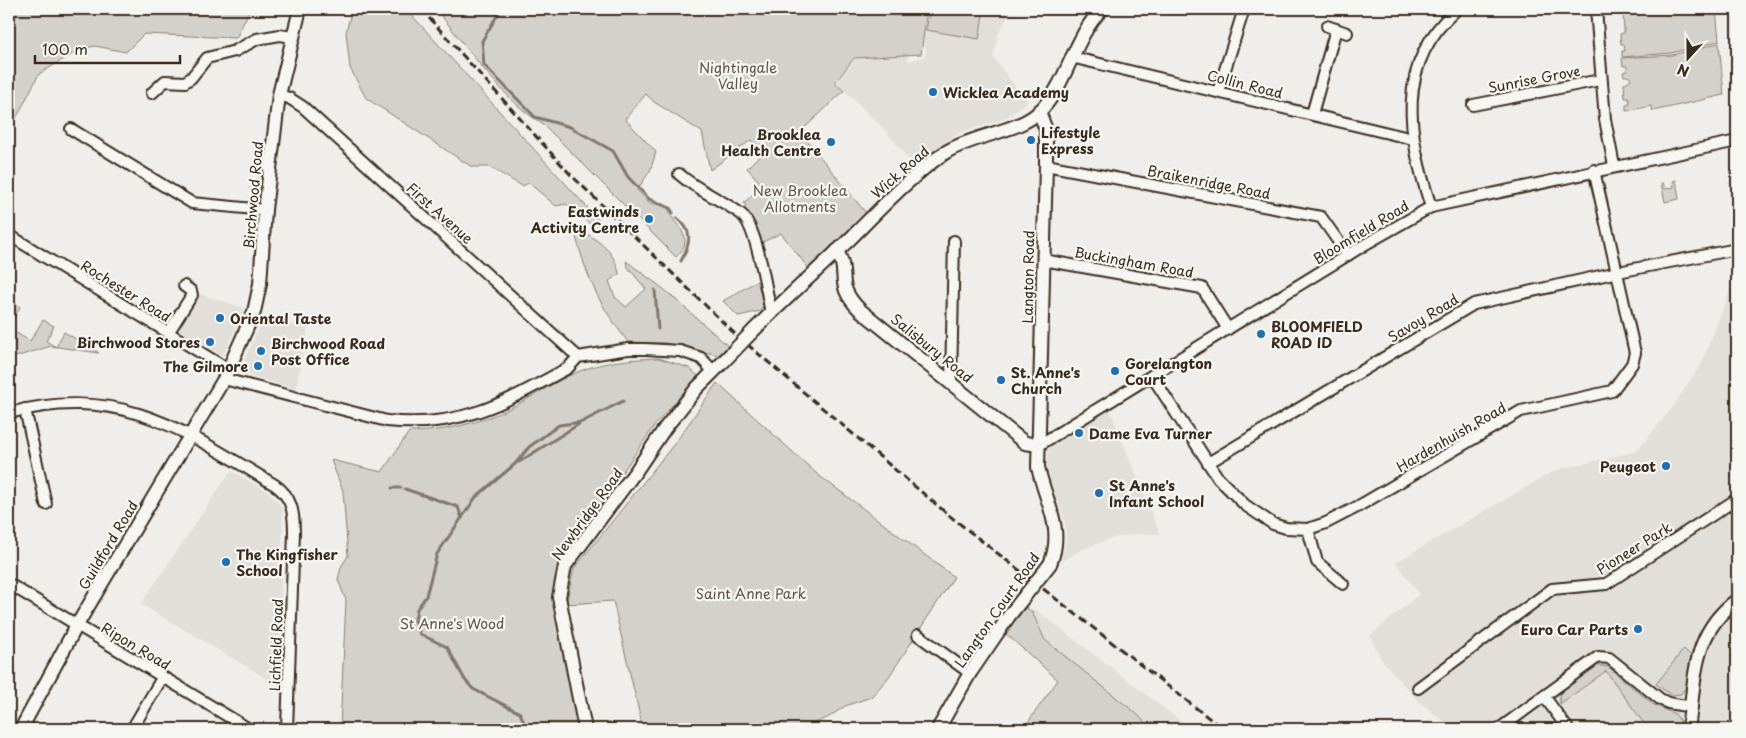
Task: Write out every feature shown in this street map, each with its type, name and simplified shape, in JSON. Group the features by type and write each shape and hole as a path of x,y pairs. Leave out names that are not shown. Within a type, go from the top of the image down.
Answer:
{"street":[{"name":"Birchwood Road","path":"226,375 255,309 260,284 265,210 279,95 300,9"},
{"name":"Wick Road","path":"714,371 770,314 875,214 945,152 970,139 1024,122 1039,111 1052,95 1085,30 1102,9"},
{"path":"1218,92 1244,9"},
{"path":"1431,206 1415,154 1410,113 1420,61 1439,26 1457,9"},
{"path":"1596,9 1600,80 1614,166"},
{"path":"1312,114 1331,28 1347,33"},
{"path":"152,93 165,81 179,83 191,78 209,57 235,51 262,37 280,35 292,37"},
{"name":"Collin Road","path":"1071,56 1413,139"},
{"name":"Sunrise Grove","path":"1473,105 1600,80"},
{"name":"First Avenue","path":"279,95 289,98 303,107 578,358"},
{"name":"Langton Road","path":"1039,111 1046,130 1039,445"},
{"path":"71,129 192,203 265,210"},
{"name":"Bloomfield Road","path":"1039,445 1431,206 1737,141"},
{"name":"Braikenridge Road","path":"1046,165 1321,217 1348,255"},
{"name":"Hardenhuish Road","path":"1152,376 1218,478 1245,505 1262,518 1286,528 1308,529 1326,523 1357,507 1521,412 1616,389 1632,364 1635,353 1594,170"},
{"path":"679,174 692,186 743,215 752,231 770,314"},
{"name":"Rochester Road","path":"9,235 168,333 226,375 387,421 412,424 456,419 477,414 568,368 578,358"},
{"path":"951,382 954,241"},
{"name":"Savoy Road","path":"1208,463 1474,304 1618,272 1737,249"},
{"name":"Salisbury Road","path":"837,251 843,261 843,285 848,298 1025,443 1039,445"},
{"name":"Buckingham Road","path":"1043,260 1202,288 1228,329"},
{"path":"168,333 192,295 192,291 184,286"},
{"path":"578,358 628,349 680,351 701,358 714,371"},
{"name":"Newbridge Road","path":"585,729 559,597 565,566 636,471 664,428 714,371"},
{"name":"Guildford Road","path":"21,729 76,626 192,436 226,375"},
{"name":"Lichfield Road","path":"9,413 67,403 114,406 142,413 192,436 286,494 292,508 294,532 287,729"},
{"path":"25,409 46,504"},
{"name":"Langton Court Road","path":"938,729 970,673 1009,616 1050,564 1056,551 1055,521 1041,482 1038,467 1039,445"},
{"name":"Pioneer Park","path":"1418,688 1552,589 1606,584 1737,499"},
{"path":"1308,529 1317,562 1343,584"},
{"name":"Ripon Road","path":"9,584 249,729"},
{"path":"1688,729 1703,640 1714,621 1737,600"},
{"path":"918,635 970,673"},
{"path":"1500,729 1598,657 1610,658 1660,699 1668,703 1692,707"},
{"path":"132,729 162,678"},
{"path":"1544,696 1568,729"}],"shaded area":[{"name":"Wicklea Academy","path":"927,9 1012,9 998,35 993,57 1027,102 1004,119 959,133 919,162 912,163 885,130 837,83 854,60 906,40 908,61 924,57 926,52 923,38"},
{"path":"1737,287 1737,729 1453,729 1418,701 1381,659 1370,636 1419,594 1396,562 1556,470 1637,451 1672,408 1701,364 1731,288"},
{"path":"196,293 245,308 223,356 174,328"},
{"path":"263,318 308,327 296,389 242,374 243,364"},
{"name":"St Anne's Infant School","path":"1110,410 1160,534 1136,534 1112,538 1081,550 1061,562 1066,539 1065,522 1047,467 1048,448"},
{"name":"The Kingfisher School","path":"231,471 269,492 283,508 279,686 141,604"},
{"path":"1035,609 1191,729 1151,729 1138,715 1045,640 1032,612"}],"green space":[{"path":"18,9 250,9 236,38 144,34 126,52 95,46 81,49 39,74 9,132 9,24"},
{"path":"352,9 406,9 605,227 596,229 566,204 556,206 529,183 522,186 490,167 472,167 366,98 350,68 346,32"},
{"name":"Nightingale Valley","path":"436,9 927,9 921,54 854,58 835,83 844,91 800,132 866,213 809,269 781,233 759,244 752,220 743,209 746,205 744,203 762,185 747,168 761,154 751,140 710,170 702,132 654,102 646,94 625,119 656,152 650,171 637,190 650,203 666,206 681,230 685,243 681,252 676,257 542,123 500,88"},
{"path":"930,9 984,9 979,39 926,30"},
{"path":"1619,9 1716,9 1719,41 1671,53 1622,57 1622,51 1625,51 1624,44 1621,44 1620,34 1624,33 1623,13 1619,13"},
{"path":"1719,43 1724,95 1653,111 1651,106 1626,111 1626,105 1630,104 1629,98 1625,98 1624,84 1631,79 1628,76 1624,76 1623,72 1627,71 1627,66 1623,66 1622,58 1672,55"},
{"path":"1676,180 1679,199 1665,202 1661,183 1663,183 1665,189 1674,187 1673,181"},
{"path":"582,230 606,248 614,259 619,274 609,281 615,297 626,307 646,289 627,266 626,261 665,290 728,346 718,355 666,343 628,342 609,316 591,280 576,237"},
{"path":"757,281 764,305 761,311 738,316 723,301"},
{"path":"9,300 20,307 9,327"},
{"path":"43,320 54,326 46,341 55,347 51,346 9,359 9,329 30,341"},
{"path":"64,332 99,353 56,347"},
{"name":"St Anne's Wood","path":"659,358 689,368 698,376 655,425 561,561 555,578 555,590 579,729 340,729 346,600 338,580 341,567 348,556 343,491 331,460 382,472 409,432 446,429 495,415 570,375 599,365 619,361"},
{"name":"Saint Anne Park","path":"717,383 817,474 954,577 888,678 871,697 845,706 829,717 801,729 643,729 613,601 566,604 574,569 678,439"},
{"path":"1026,607 1032,612 1045,640 1138,715 1151,729 1023,729 1058,680 1005,633"},
{"path":"1684,649 1691,656 1686,687 1681,694 1671,695 1656,684"},
{"path":"1596,665 1608,667 1654,705 1675,714 1680,721 1679,729 1648,729 1606,671 1560,704 1559,696 1562,691"}],"waterway":[{"path":"501,9 482,41 484,65 535,117 570,127 613,151 628,177 649,199 670,208 673,213"},
{"path":"677,218 686,228 689,238 687,249 681,261"},
{"path":"655,290 658,329"},
{"path":"527,729 520,713 473,689 465,680 447,647 420,634 415,620 417,609 426,596 437,554 476,497 515,464 529,447 559,425 582,422 623,401"},
{"path":"519,462 579,424"},
{"path":"392,488 401,488"},
{"path":"405,489 458,507 462,518"}],"railway":[{"path":"421,9 570,174 735,334 951,517 1223,729"}],"place":[{"name":"Wicklea Academy","path":"933,92"},
{"name":"Lifestyle Express","path":"1031,140"},
{"name":"Brooklea Health Centre","path":"831,142"},
{"name":"Eastwinds Activity Centre","path":"649,219"},
{"name":"Oriental Taste","path":"220,318"},
{"name":"BLOOMFIELD ROAD ID","path":"1261,334"},
{"name":"Birchwood Stores","path":"210,342"},
{"name":"Birchwood Road Post Office","path":"261,351"},
{"name":"The Gilmore","path":"258,366"},
{"name":"Gorelangton Court","path":"1115,371"},
{"name":"St. Anne's Church","path":"1001,380"},
{"name":"Dame Eva Turner","path":"1079,433"},
{"name":"Peugeot","path":"1666,466"},
{"name":"St Anne's Infant School","path":"1099,493"},
{"name":"The Kingfisher School","path":"226,562"},
{"name":"Euro Car Parts","path":"1638,629"}],"park label":[{"name":"New Brooklea Allotments","path":"800,198"}]}
